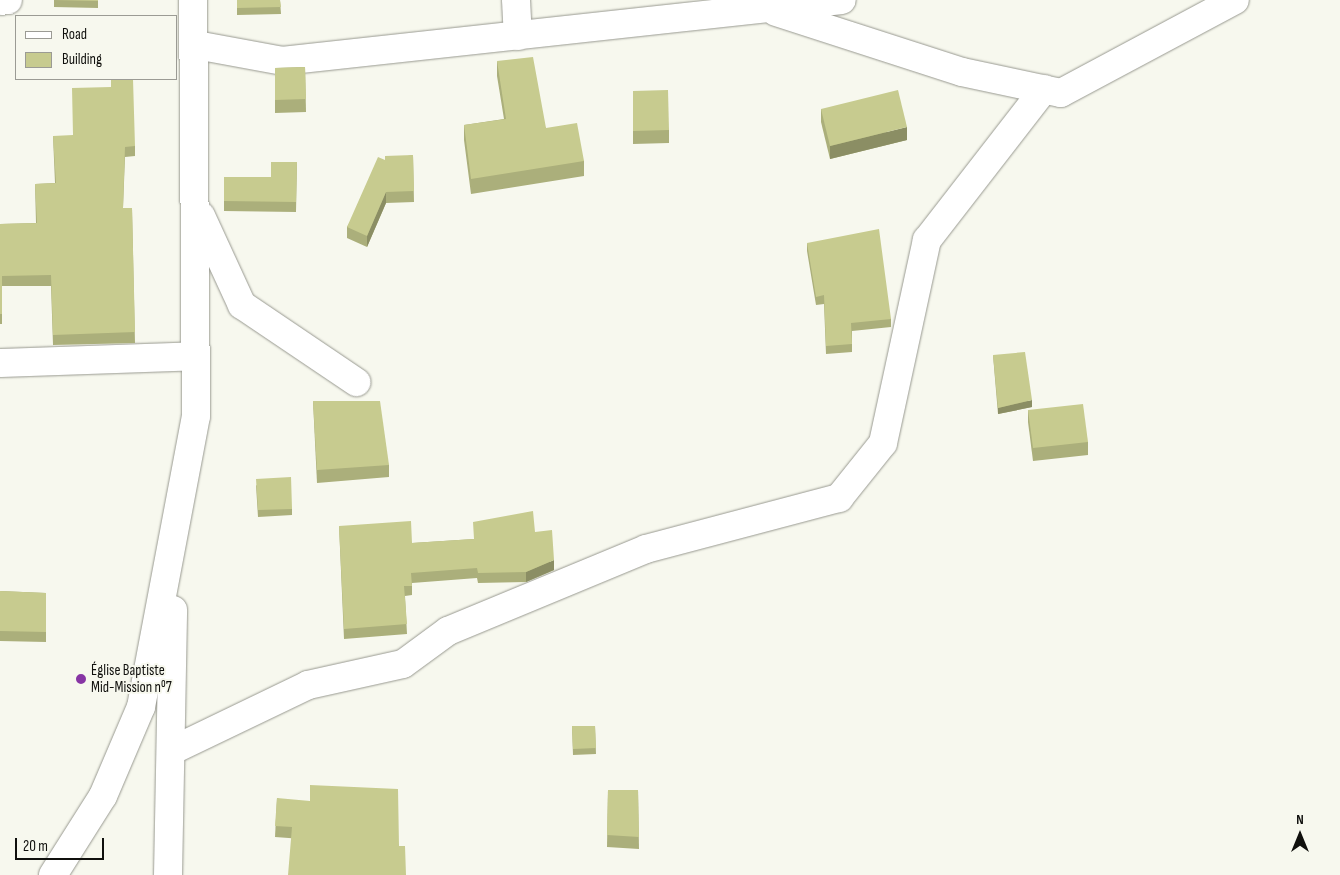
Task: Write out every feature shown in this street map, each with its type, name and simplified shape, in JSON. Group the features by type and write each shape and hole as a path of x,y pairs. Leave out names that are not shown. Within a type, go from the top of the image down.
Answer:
{"street":[{"path":"0,1 8,0"},
{"path":"53,875 103,796 141,707 196,416 196,45 193,0"},
{"path":"516,0 518,36"},
{"path":"765,8 962,72 1061,93 1235,0"},
{"path":"196,45 282,61 831,1"},
{"path":"171,751 308,685 404,664 448,631 646,549 839,498 883,443 927,240 1044,89"},
{"path":"197,207 242,305 356,382"},
{"path":"0,363 196,356"},
{"path":"168,875 175,533"}],"building":[{"path":"54,0 98,0 98,1"},
{"path":"237,0 280,0 281,7 237,8"},
{"path":"533,57 546,128 577,123 584,161 471,179 464,125 506,119 497,61"},
{"path":"305,67 306,99 275,100 275,68"},
{"path":"111,80 133,80 135,146 125,147 123,208 132,208 135,332 53,335 51,275 2,276 2,314 0,314 0,224 37,223 35,184 56,183 53,136 73,135 72,88 111,87"},
{"path":"668,90 669,130 633,131 633,91"},
{"path":"898,90 907,127 830,146 821,109"},
{"path":"413,155 414,191 386,192 367,236 347,227 378,157 385,160 385,156"},
{"path":"271,162 297,162 296,202 224,201 224,177 271,177"},
{"path":"879,229 891,319 851,323 852,344 826,346 824,295 816,297 807,243"},
{"path":"1025,352 1032,400 998,408 993,355"},
{"path":"313,401 380,401 389,465 317,470"},
{"path":"1083,404 1088,442 1033,448 1028,410"},
{"path":"291,477 292,509 258,510 256,479"},
{"path":"533,511 535,532 552,530 554,560 526,572 478,573 477,568 411,573 412,586 404,586 407,624 344,629 339,526 411,521 412,543 474,539 473,522"},
{"path":"0,591 46,593 46,632 0,631"},
{"path":"572,726 595,726 596,748 573,749"},
{"path":"310,785 398,789 399,846 405,846 406,875 288,875 292,827 275,826 277,798 310,801"},
{"path":"608,790 638,790 639,837 607,835"}],"place":[{"name":"Église Baptiste Mid-Mission n⁰7","path":"81,679"}]}
